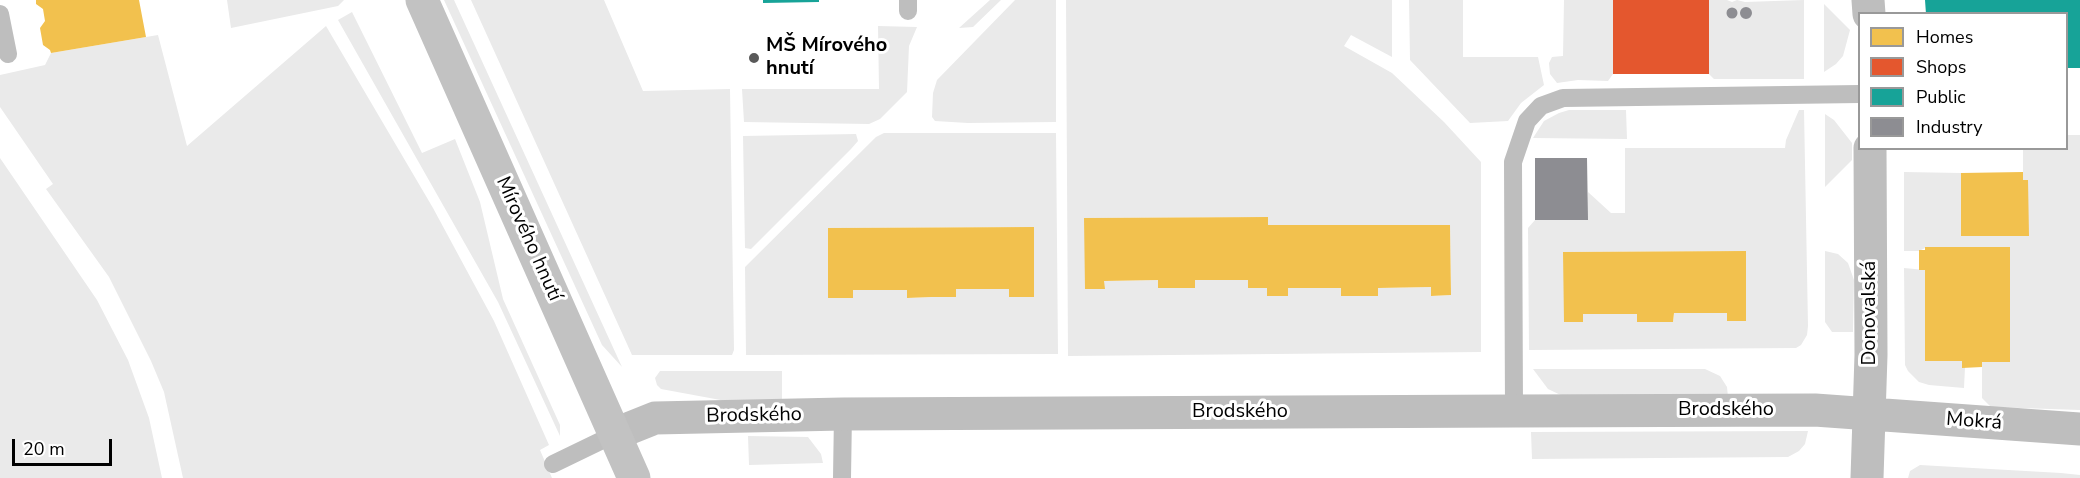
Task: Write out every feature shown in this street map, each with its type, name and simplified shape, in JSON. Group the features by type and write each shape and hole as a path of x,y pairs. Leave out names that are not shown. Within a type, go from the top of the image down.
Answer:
{"main road":[{"name":"Mírového hnutí","path":"422,0 634,478"}],"street":[{"name":"Donovalská","path":"1867,478 1870,355 1870,150"},
{"name":"Brodského","path":"615,434 655,418 843,414 1815,410 1868,414"},
{"name":"Mokrá","path":"1868,414 2080,429"}],"lane":[{"path":"0,14 8,54"},
{"path":"1514,411 1513,162 1527,121 1541,106 1563,98 1858,94"},
{"path":"842,478 843,414"},
{"path":"553,464 615,434"}],"shaded area":[{"path":"227,0 344,0 338,6 231,28"},
{"path":"444,0 454,0 622,367 602,345"},
{"path":"471,0 604,0 643,91 730,89 734,350 732,355 632,355"},
{"path":"990,0 1001,0 973,27 959,28"},
{"path":"1015,0 1056,0 1056,122 935,121 932,117 933,93 937,80"},
{"path":"1066,0 1392,0 1392,57 1351,35 1344,46 1392,73 1444,122 1481,162 1481,352 1068,356","holes":["1268,217 1268,225 1450,225 1451,295 1432,296 1431,287 1378,288 1378,296 1341,296 1341,288 1288,288 1287,296 1268,296 1267,288 1248,280 1195,280 1195,288 1158,288 1158,280 1104,281 1104,289 1085,218"]},
{"path":"1409,0 1463,0 1463,57 1538,57 1544,85 1521,103 1508,121 1470,123 1410,60"},
{"path":"1564,0 1613,0 1613,74 1608,81 1578,80 1557,83 1550,74 1549,63 1552,57 1563,56"},
{"path":"1709,0 1745,2 1804,0 1804,79 1714,79 1709,74"},
{"path":"1824,4 1850,30 1843,56 1824,72"},
{"path":"352,12 422,153 455,139 480,202 503,299 560,425 560,436 498,302 338,20"},
{"path":"326,26 433,208 494,321 549,445 540,450 552,478 183,478 164,392 151,361 109,277 46,189 53,184 0,107 0,75 45,65 51,53 158,35 187,146"},
{"path":"878,26 917,27 909,46 907,92 880,119 869,124 744,122 742,89 879,89"},
{"path":"1569,110 1626,110 1627,139 1533,138 1544,121"},
{"path":"1799,110 1804,110 1808,326 1807,335 1801,345 1796,348 1529,350 1528,228 1535,220 1587,220 1588,192 1611,213 1625,213 1625,148 1785,148 1786,140","holes":["1746,251 1746,321 1728,321 1727,313 1674,313 1673,322 1637,322 1637,314 1583,314 1583,322 1564,322 1564,252"]},
{"path":"1825,114 1834,120 1852,143 1852,160 1825,187"},
{"path":"884,133 1056,133 1058,354 746,355 745,267 876,137","holes":["1034,227 1034,297 1009,297 1009,289 956,289 955,297 907,298 907,290 853,290 853,298 828,298 828,228"]},
{"path":"856,134 858,141 851,149 751,249 745,248 743,136"},
{"path":"2068,135 2080,135 2080,410 1991,407 1982,398 1982,362 1925,248 1919,251 1904,251 1904,172 1961,173 1961,236 2028,236 2028,180 2023,180 2023,150 2068,150"},
{"path":"0,158 97,300 128,360 149,418 162,478 0,478"},
{"path":"1825,251 1838,254 1848,263 1854,280 1853,332 1832,332 1825,322"},
{"path":"1904,268 1925,270 1925,361 1962,361 1962,367 1965,367 1964,388 1919,382 1905,365"},
{"path":"1533,369 1705,369 1720,376 1727,387 1728,397 1567,398 1548,389"},
{"path":"660,371 782,371 782,400 726,401 661,389 655,378"},
{"path":"1808,431 1805,444 1799,451 1788,457 1532,459 1531,432"},
{"path":"748,436 808,437 821,454 823,463 749,465"},
{"path":"1920,465 2061,473 2080,475 2080,478 1908,478 1910,471"}],"building: Homes":[{"path":"36,0 139,0 146,37 51,53 43,45 40,28 45,21 43,9 36,4"},
{"path":"2023,172 2023,180 2028,180 2029,236 1961,236 1961,173"},
{"path":"1268,217 1268,225 1450,225 1451,295 1431,296 1431,287 1378,288 1378,296 1341,296 1341,288 1288,288 1288,296 1267,296 1267,288 1248,288 1248,280 1195,280 1195,288 1158,288 1158,280 1104,281 1105,289 1085,289 1084,218"},
{"path":"1034,227 1034,297 1009,297 1009,289 956,289 956,297 907,298 907,290 853,290 853,298 828,298 828,228"},
{"path":"1925,247 2010,247 2010,362 1982,362 1982,367 1962,368 1962,361 1925,361 1925,270 1919,270 1919,250 1925,250"},
{"path":"1746,251 1746,321 1727,321 1727,313 1674,313 1673,322 1637,322 1637,314 1583,314 1583,322 1564,322 1563,252"}],"building: Shops":[{"path":"1613,0 1709,0 1709,74 1613,74"}],"building: Public":[{"path":"763,0 819,0 819,2 763,3"},
{"path":"1925,0 2080,0 2080,68 2068,68 2068,12 1926,12"}],"building: Industry":[{"path":"1732,7 1738,13 1732,19 1726,13"},
{"path":"1746,7 1752,13 1746,19 1740,13"},
{"path":"1535,158 1587,158 1588,220 1535,220"}],"place":[{"name":"MŠ Mírového hnutí","path":"754,58"}]}
